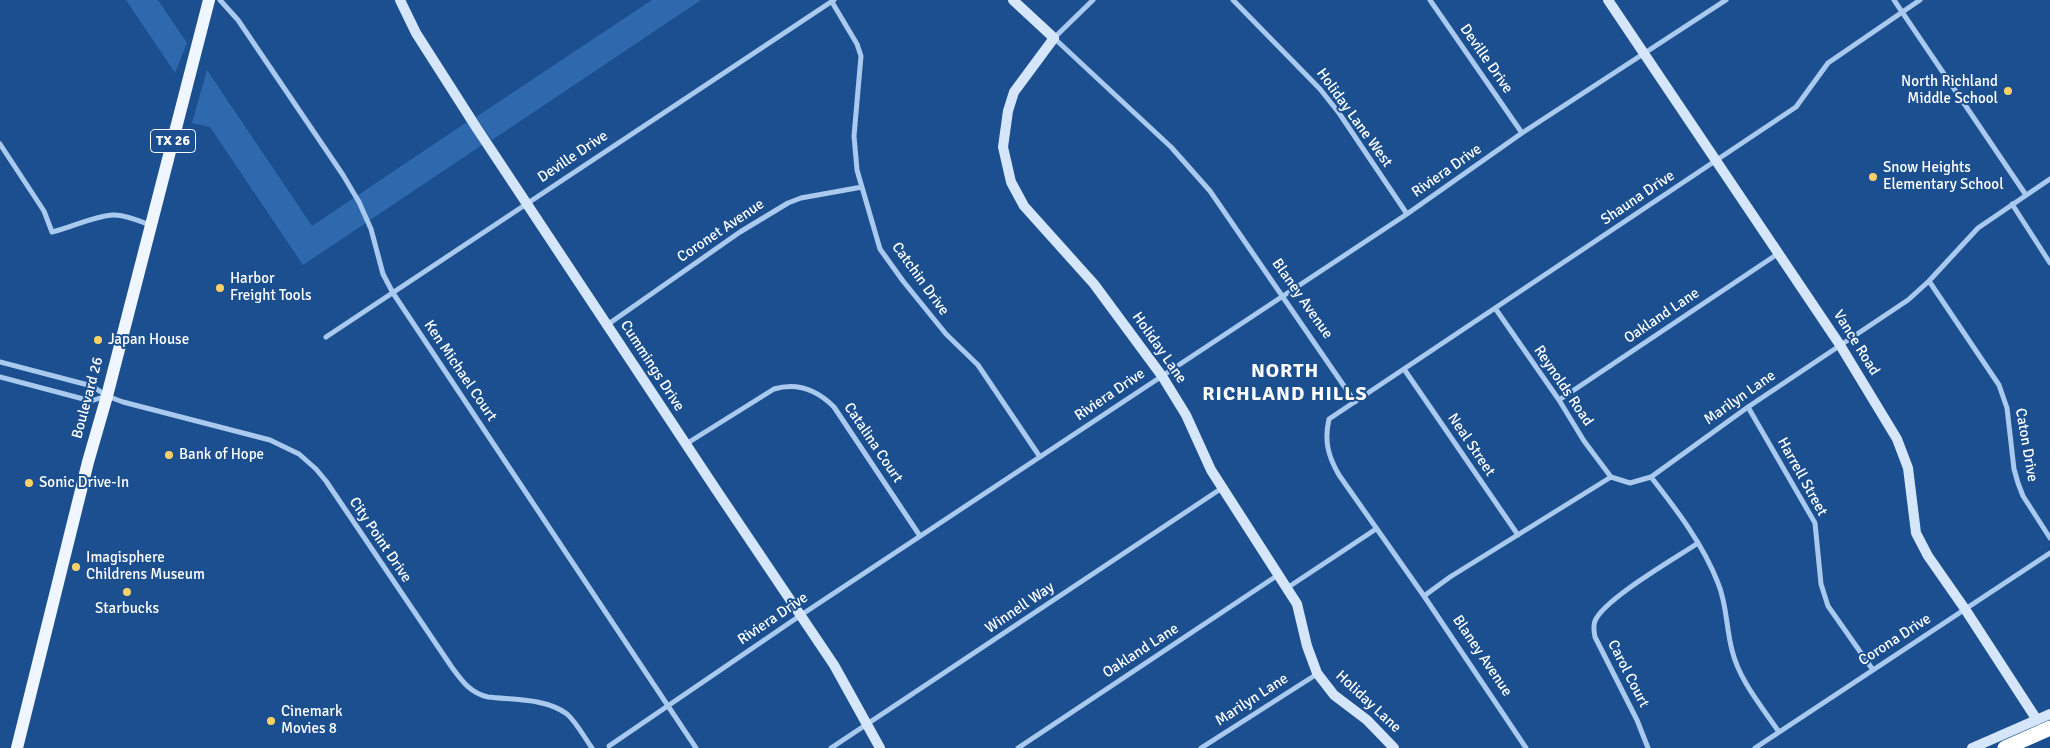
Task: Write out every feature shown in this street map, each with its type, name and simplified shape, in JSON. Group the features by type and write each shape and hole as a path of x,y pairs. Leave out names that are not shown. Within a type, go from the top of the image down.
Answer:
{"highway":[{"path":"2005,748 2044,724"}],"main road":[{"name":"Boulevard 26","path":"17,748 86,471 209,0"}],"street":[{"name":"Ken Michael Court","path":"220,0 238,20 347,182 366,216 384,274 393,293 696,748"},
{"name":"Cummings Drive","path":"400,0 416,33 439,71 850,690 880,748"},
{"name":"Blaney Avenue","path":"1013,0 1102,81 1184,162 1221,205 1280,296 1355,402 1330,419 1326,431 1329,457 1526,748"},
{"path":"1054,38 1093,0"},
{"name":"Holiday Lane West","path":"1233,0 1320,89 1339,113 1407,214"},
{"name":"Deville Drive","path":"1430,0 1522,133"},
{"name":"Vance Road","path":"1608,0 1840,345 1897,439 1908,468 1916,533 1928,556 2044,724"},
{"name":"Riviera Drive","path":"609,746 801,615 1280,296 1407,214 1522,133 1726,0"},
{"path":"1894,0 2026,195"},
{"name":"Shauna Drive","path":"1355,402 1796,107 1828,62 1836,55 1920,0"},
{"name":"Deville Drive","path":"326,337 833,1"},
{"name":"Catchin Drive","path":"833,1 857,44 861,56 854,136 857,170 880,249 903,282 946,334 978,365 1040,457"},
{"name":"Holiday Lane","path":"1054,38 1014,92 1008,111 1002,147 1012,182 1024,206 1094,284 1162,376 1186,414 1202,454 1297,604 1307,646 1317,673 1334,695 1361,715 1392,747"},
{"path":"0,144 44,211 52,232 68,228 92,218 114,214 151,225"},
{"name":"Marilyn Lane","path":"1611,477 1630,483 1651,477 1748,407 1908,300 1929,281 1978,228 2050,179"},
{"name":"Coronet Avenue","path":"607,325 740,232 788,203 801,198 862,186"},
{"path":"2012,204 2050,262"},
{"name":"Oakland Lane","path":"1558,400 1779,253"},
{"name":"Caton Drive","path":"1929,281 1999,385 2007,408 2014,469 2018,484 2023,496 2050,538"},
{"name":"Reynolds Road","path":"1495,308 1584,441 1611,477"},
{"name":"City Point Drive","path":"0,362 92,386 107,396 270,440 299,454 326,481 450,666 468,688 488,697 542,703 558,708 575,722 592,748"},
{"name":"Neal Street","path":"1404,369 1518,535"},
{"name":"City Point Drive","path":"0,377 91,402 107,396"},
{"name":"Catalina Court","path":"686,444 774,389 784,386 803,387 818,393 834,407 920,536"},
{"name":"Harrell Street","path":"1748,407 1815,523 1821,584 1828,606 1873,670"},
{"path":"1424,596 1450,577 1611,477"},
{"path":"1651,477 1698,543 1720,586 1732,651 1740,672 1779,732"},
{"name":"Winnell Way","path":"831,748 1222,488"},
{"path":"1286,588 1376,529"},
{"name":"Carol Court","path":"1648,748 1637,720 1595,637 1594,622 1602,609 1616,598 1698,543"},
{"name":"Corona Drive","path":"1755,748 2050,553"},
{"name":"Oakland Lane","path":"1018,748 1278,575"},
{"name":"Marilyn Lane","path":"1201,748 1317,673"},
{"path":"1972,748 2044,724 2050,714"}],"shaded area":[{"path":"126,0 158,0 187,43 175,73"},
{"path":"652,0 701,0 492,140 476,117"},
{"path":"207,70 312,226 467,122 482,145 303,265 210,127 192,123"}],"place":[{"name":"North Richland Middle School","path":"2008,91"},
{"name":"Snow Heights Elementary School","path":"1873,177"},
{"name":"Harbor Freight Tools","path":"220,288"},
{"name":"Japan House","path":"98,340"},
{"name":"Bank of Hope","path":"169,455"},
{"name":"Sonic Drive-In","path":"29,483"},
{"name":"Imagisphere Childrens Museum","path":"76,567"},
{"name":"Starbucks","path":"127,592"},
{"name":"Cinemark Movies 8","path":"271,721"}],"district":[{"name":"NORTH RICHLAND HILLS","path":"1285,384"}]}
